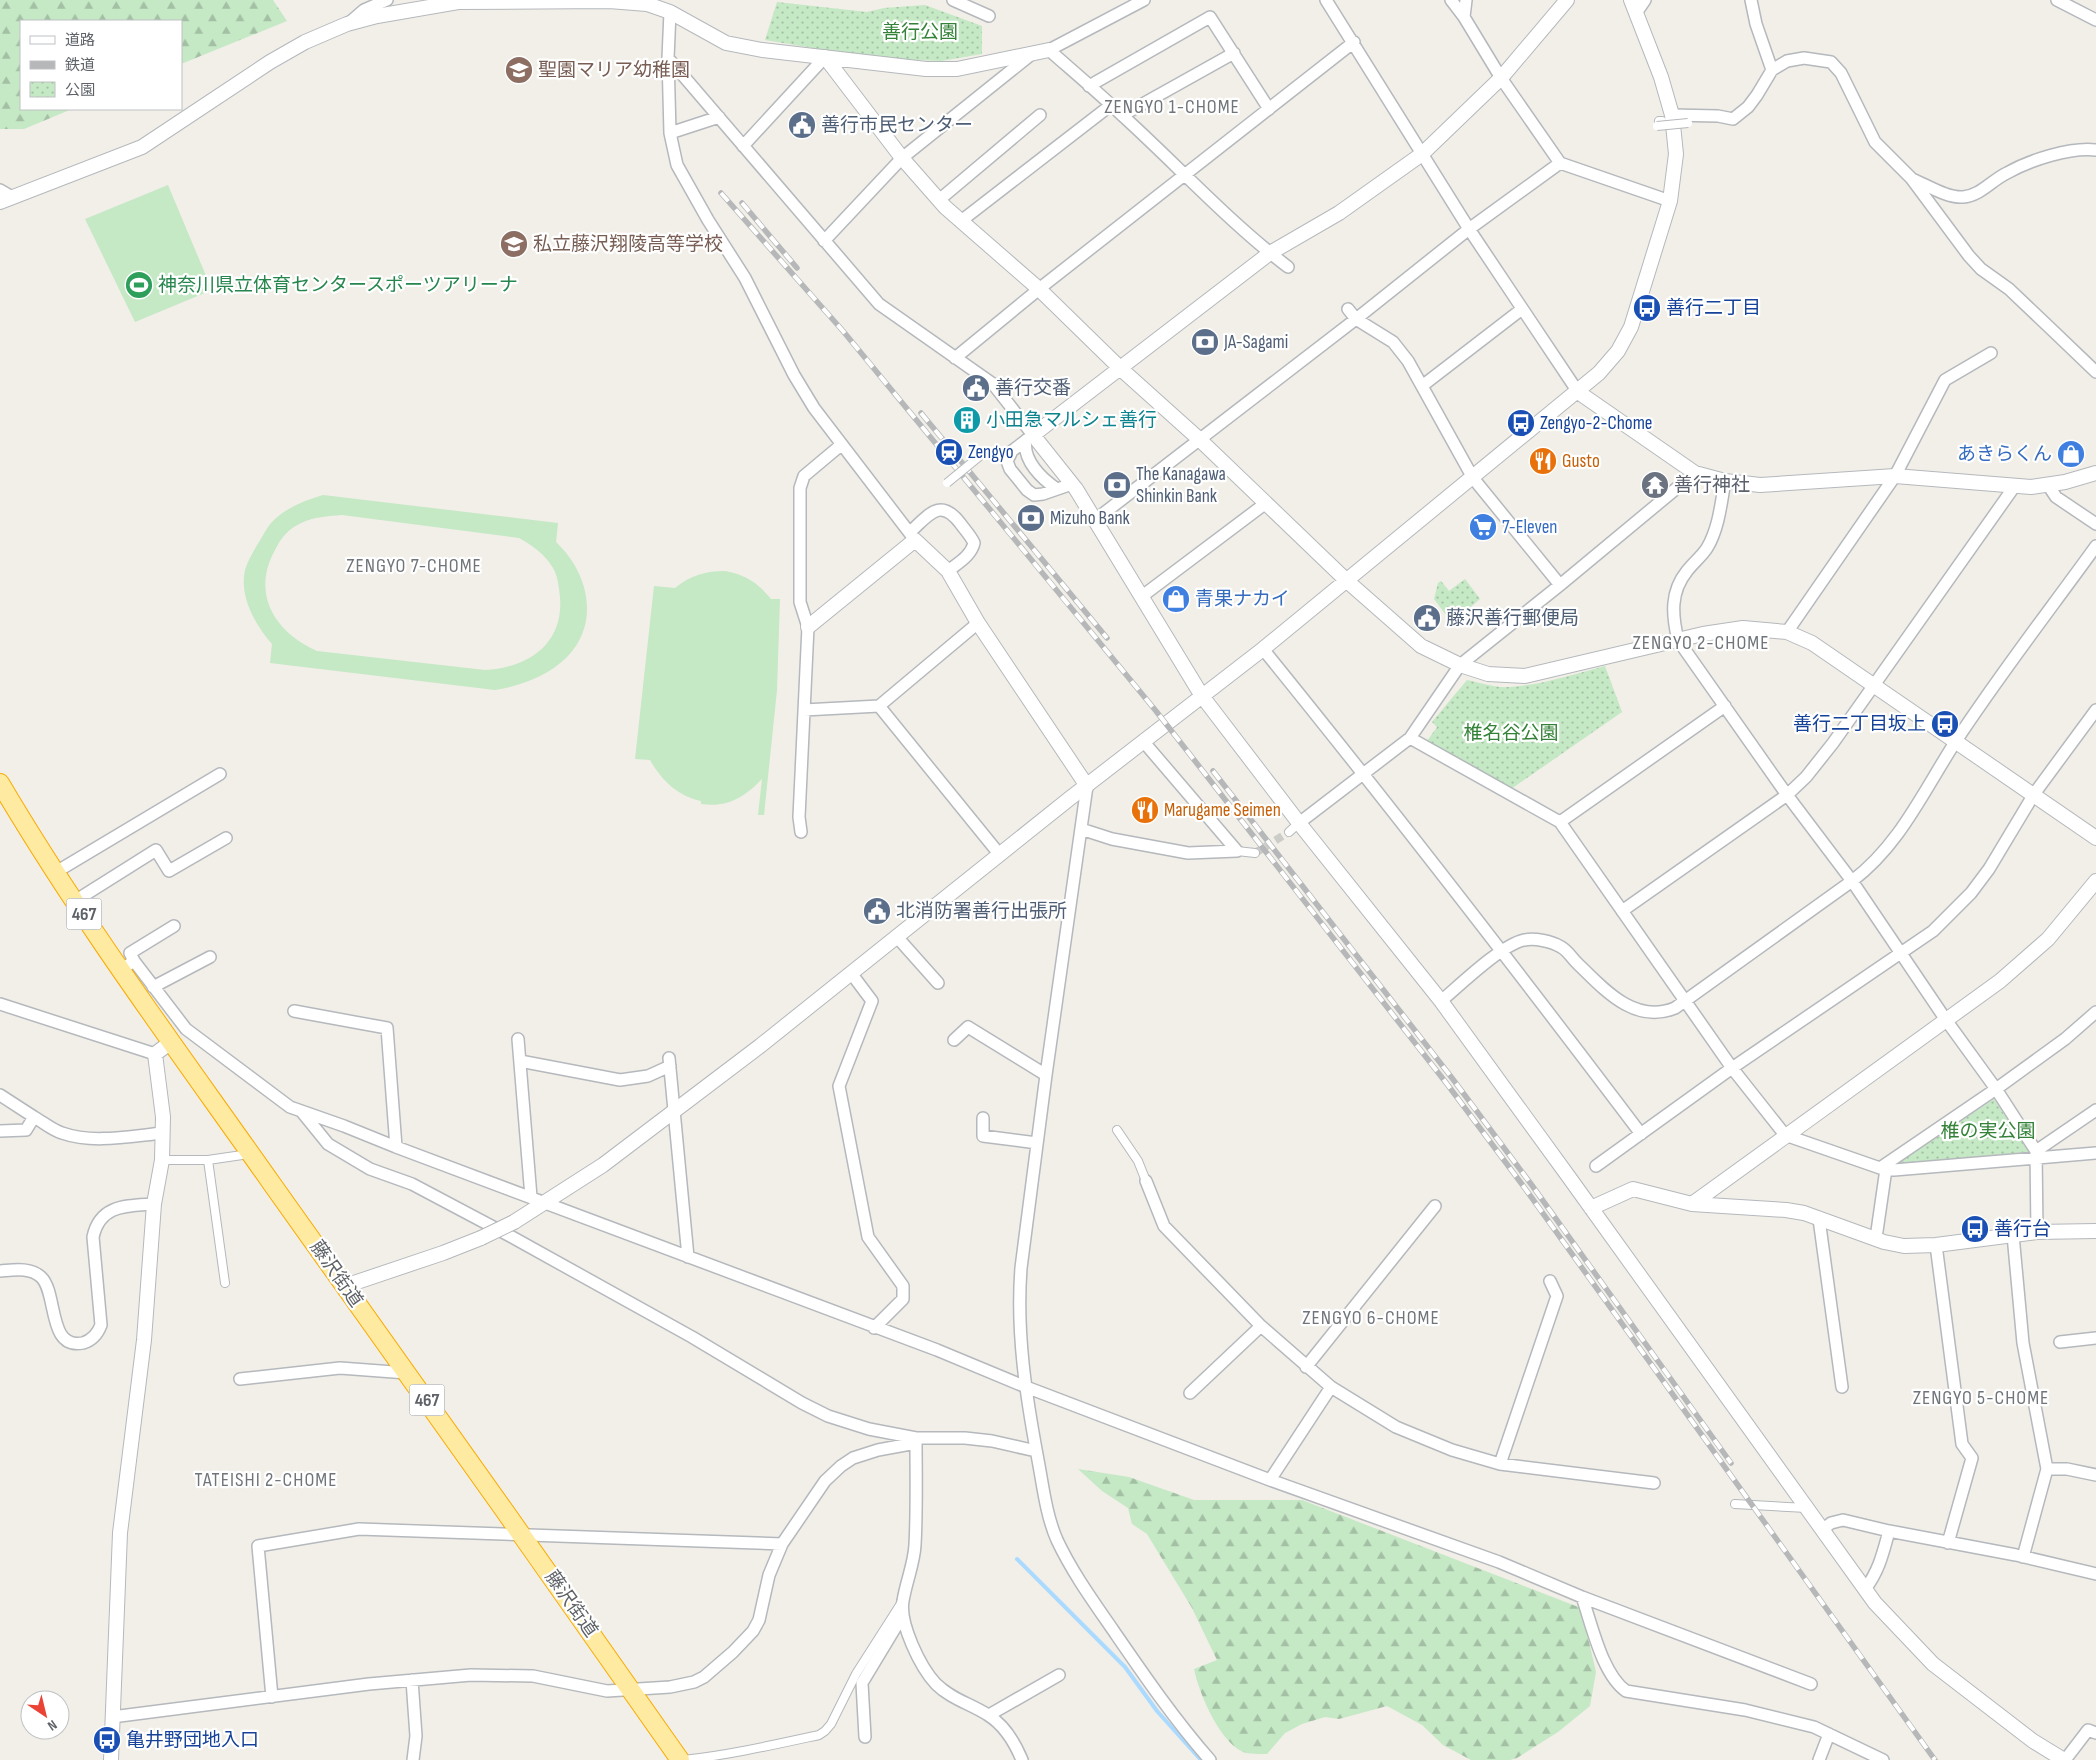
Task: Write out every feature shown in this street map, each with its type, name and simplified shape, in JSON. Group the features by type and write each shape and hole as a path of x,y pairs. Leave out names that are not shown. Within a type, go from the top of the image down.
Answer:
{"highway":[{"name":"藤沢街道","path":"0,783 75,901 128,965 171,1042 682,1760"}],"street":[{"path":"348,24 364,10 387,0"},
{"path":"953,0 989,16"},
{"path":"4,197 142,147 270,62 305,42 348,24 392,13 458,2 629,2 647,4 670,12 726,43 762,50 926,69 957,69 994,63 1034,52 1049,50 1144,0"},
{"path":"1326,0 1354,42 1469,229 1578,392 1695,473 1725,481 1760,485 1895,476 2014,487 2048,485 2096,473"},
{"path":"1451,0 1464,17 1501,78 1560,163 1670,201"},
{"path":"1464,17 1466,0"},
{"path":"1072,484 1034,495 1027,490 1010,469 1007,460 1012,452 1270,253 1339,213 1422,154 1501,78 1567,0"},
{"path":"345,1286 481,1238 514,1222 603,1165 760,1046 1263,649 1599,373 1618,351 1631,327 1670,201 1676,154 1663,121 1661,77 1633,6 1645,0"},
{"path":"1751,0 1756,24 1772,70"},
{"path":"2057,0 2096,20"},
{"path":"670,12 668,58 670,134 677,164 681,172 746,278 794,374 814,408 912,536 948,571 978,623 1087,786 1037,1143 1019,1295 1020,1342 1036,1451 1049,1516 1057,1540 1072,1567 1161,1700 1210,1760"},
{"path":"1089,86 1210,18 1269,109"},
{"path":"955,358 1039,289 1354,42"},
{"path":"1049,50 1123,115 1185,176 1288,267"},
{"path":"824,240 902,158 1034,52"},
{"path":"1123,115 1234,53"},
{"path":"742,146 825,57"},
{"path":"825,57 902,158 939,200 1039,289 1121,369 1199,439 1347,580 1421,646 1460,665 1488,674 1525,676 1678,640 1743,628 1787,632 1812,643 2096,838"},
{"path":"668,58 879,304 993,384 1030,438 1072,484 1202,696 1294,828 1441,1001 1865,1589 1933,1664 2033,1740 2064,1760 2088,1730 2096,1733"},
{"path":"1663,121 1718,116 1732,119 1753,101 1772,70 1787,61 1804,58 1831,62 1841,73 1875,142 1910,178 1969,256 1981,269 2015,295 2096,372"},
{"path":"961,221 1112,105"},
{"path":"939,200 1040,116"},
{"path":"670,134 719,117"},
{"path":"1663,121 1688,123"},
{"path":"1910,178 1951,195 1962,197 1972,195 2006,173 2021,166 2058,154 2078,150 2096,150"},
{"path":"1095,520 1356,319 1469,229 1560,163"},
{"path":"1348,309 1356,319 1393,342 1408,361 1473,478 1560,585"},
{"path":"1422,386 1522,309"},
{"path":"1787,632 1895,476 1945,380 1991,353"},
{"path":"1030,438 1024,448 1027,456 1046,481 1056,489"},
{"path":"801,832 799,817 808,627 800,602 800,488 804,476 841,445"},
{"path":"947,483 986,451"},
{"path":"1294,828 1410,738 1460,665 1695,473"},
{"path":"1725,481 1715,532 1707,548 1679,582 1675,594 1674,616 1678,640 1787,795 1852,881 1946,1020 1996,1089 2036,1155 2038,1232"},
{"path":"2048,485 2056,497 2096,524"},
{"path":"1622,911 1787,795 1806,777 1875,685 2014,487"},
{"path":"1141,597 1266,503"},
{"path":"808,627 912,536 933,511 946,510 952,513 974,543 973,549 968,555 948,571"},
{"path":"1441,1001 1502,950 1522,940 1534,939 1562,947 1609,994 1624,1005 1642,1010 1667,1011 1685,1001 1852,881 1878,858 1914,810 1956,741 2096,546"},
{"path":"804,710 879,706 978,623"},
{"path":"1263,649 1364,773 1502,950 1641,1134"},
{"path":"879,706 1000,855"},
{"path":"1560,822 1725,706"},
{"path":"1596,1166 1732,1068 1933,931 1972,893 2034,794 2096,710"},
{"path":"1410,738 1560,822 1732,1068 1785,1135 1883,1169 2036,1155 2096,1153"},
{"path":"1143,742 1237,851"},
{"path":"56,872 220,774"},
{"path":"1081,829 1112,839 1188,853 1237,851 1256,853"},
{"path":"75,901 156,850 169,871 226,838"},
{"path":"1692,1204 2000,981 2048,939 2096,881"},
{"path":"174,926 130,953 128,965 153,986 186,1029 290,1107 874,1328 937,1350 1026,1387 1270,1480 1499,1562 1582,1597 1811,1684"},
{"path":"897,937 938,983"},
{"path":"153,986 210,957"},
{"path":"851,973 872,1001 839,1086 868,1237 903,1286 902,1299 874,1328"},
{"path":"0,1004 155,1054"},
{"path":"294,1011 387,1028 396,1147"},
{"path":"1876,1238 1883,1169 2065,1039 2096,1012"},
{"path":"954,1040 968,1027 1046,1075"},
{"path":"518,1039 531,1197"},
{"path":"155,1054 171,1042"},
{"path":"112,1760 112,1717 118,1629 120,1533 144,1340 154,1204 162,1160 163,1132 155,1054"},
{"path":"520,1060 620,1080 648,1076 670,1062 688,1257"},
{"path":"0,1095 61,1133 108,1138 163,1132"},
{"path":"2036,1155 2096,1110"},
{"path":"302,1112 328,1144 370,1169 412,1184 512,1237 692,1337 802,1404 828,1416 869,1429 916,1440"},
{"path":"0,1131 26,1130 34,1117"},
{"path":"983,1118 983,1136 1037,1143"},
{"path":"1117,1130 1138,1161 1164,1226 1261,1326 1331,1387 1396,1427 1452,1450 1500,1464 1654,1483"},
{"path":"162,1160 208,1160 251,1153"},
{"path":"208,1160 225,1282"},
{"path":"1591,1208 1632,1189 1692,1204 1786,1210 1804,1213 1904,1246 1936,1245 2038,1232 2096,1231"},
{"path":"0,1271 25,1270 41,1277 50,1292 55,1320 60,1333 66,1340 74,1343 83,1342 98,1334 102,1324 94,1236 96,1223 106,1213 126,1206 154,1204"},
{"path":"1306,1367 1435,1206"},
{"path":"1819,1219 1842,1387"},
{"path":"2013,1235 2023,1343 2047,1469 2023,1557"},
{"path":"1936,1245 1962,1444 1972,1458 1948,1543"},
{"path":"1500,1464 1557,1296 1550,1281"},
{"path":"1190,1393 1261,1326"},
{"path":"2060,1342 2096,1338"},
{"path":"240,1379 340,1368 407,1373"},
{"path":"1270,1480 1331,1387"},
{"path":"112,1717 369,1684 471,1675 514,1675 548,1679 608,1691 670,1687 694,1682 704,1677 745,1641 759,1620 769,1575 782,1544 825,1481 841,1466 853,1458 916,1440 965,1438 1036,1451"},
{"path":"916,1440 915,1547 903,1601 903,1616 906,1628 923,1665 936,1684 954,1698 989,1715 1002,1727 1016,1746 1022,1760"},
{"path":"2047,1469 2067,1469 2096,1475"},
{"path":"1735,1504 1807,1508"},
{"path":"1822,1530 1831,1523 1844,1520 2096,1574"},
{"path":"272,1697 258,1546 360,1529 782,1544"},
{"path":"1865,1589 1880,1565 1889,1531"},
{"path":"1582,1597 1604,1659 1618,1685 1626,1691 1746,1710 1814,1727 1883,1760"},
{"path":"682,1760 724,1755 772,1746 818,1735 825,1731 831,1724 856,1674 903,1601"},
{"path":"865,1737 862,1683 903,1616"},
{"path":"989,1715 1059,1675"},
{"path":"412,1680 416,1736 413,1760"},
{"path":"1819,1760 1829,1734"}],"green space":[{"path":"0,0 273,0 287,21 182,64 182,20 20,20 20,110 70,110 24,129 0,129"},
{"name":"善行公園","path":"777,2 867,12 884,8 925,5 982,26 982,54 941,61 873,58 765,40"},
{"path":"168,185 212,290 135,322 85,219"},
{"path":"323,495 558,523 556,542 576,568 583,582 586,598 587,613 578,643 567,657 551,670 524,683 495,690 270,663 272,644 254,619 246,600 244,590 245,570 253,552 273,521 291,507","holes":["342,515 519,538 538,550 553,568 559,586 560,614 556,628 540,650 529,658 501,668 485,670 317,651 302,643 278,622 266,596 265,581 268,566 285,534 296,525 316,518"]},
{"path":"725,571 751,580 771,599 780,599 777,690 764,815 758,815 762,779 735,800 719,804 701,804 701,801 685,795 665,781 650,760 635,759 654,586 675,588 699,575"},
{"path":"1465,579 1480,599 1452,623 1434,599 1438,583 1441,581 1449,591"},
{"name":"椎名谷公園","path":"1605,666 1622,712 1511,789 1427,741 1437,727 1432,722 1467,680 1499,687 1522,686 1558,679"},
{"name":"椎の実公園","path":"1994,1099 2029,1152 1902,1163 1901,1161"},
{"path":"1078,1469 1129,1477 1194,1500 1302,1500 1581,1608 1596,1672 1590,1706 1558,1732 1517,1758 1510,1760 1471,1760 1443,1745 1422,1725 1387,1706 1339,1719 1325,1717 1302,1724 1285,1733 1267,1754 1243,1752 1226,1738 1218,1727 1200,1691 1194,1669 1217,1660 1192,1608 1147,1534 1132,1524 1128,1508 1102,1491"}],"waterway":[{"path":"1017,1559 1125,1667 1157,1711 1201,1760"}],"tunnel":[{"path":"1255,853 1289,832"}],"railway":[{"path":"721,193 843,331 1156,711 1447,1084 1524,1187 1935,1760"},
{"path":"742,203 797,268"},
{"path":"921,413 1107,638"},
{"path":"1213,771 1452,1078 1531,1184 1731,1463"}],"place":[{"name":"聖園マリア幼稚園","path":"519,70"},
{"name":"善行市民センター","path":"802,125"},
{"name":"私立藤沢翔陵高等学校","path":"514,244"},
{"name":"神奈川県立体育センタースポーツアリーナ","path":"139,285"},
{"name":"善行二丁目","path":"1647,308"},
{"name":"JA-Sagami","path":"1205,342"},
{"name":"善行交番","path":"976,388"},
{"name":"小田急マルシェ善行","path":"967,420"},
{"name":"Zengyo-2-Chome","path":"1521,423"},
{"name":"Zengyo","path":"949,452"},
{"name":"あきらくん","path":"2071,454"},
{"name":"Gusto","path":"1543,461"},
{"name":"The Kanagawa Shinkin Bank","path":"1117,485"},
{"name":"善行神社","path":"1655,485"},
{"name":"Mizuho Bank","path":"1031,518"},
{"name":"7-Eleven","path":"1483,527"},
{"name":"青果ナカイ","path":"1176,599"},
{"name":"藤沢善行郵便局","path":"1427,618"},
{"name":"善行二丁目坂上","path":"1945,724"},
{"name":"Marugame Seimen","path":"1145,810"},
{"name":"北消防署善行出張所","path":"877,911"},
{"name":"善行台","path":"1975,1229"},
{"name":"亀井野団地入口","path":"107,1740"}],"district":[{"name":"ZENGYO 1-CHOME","path":"1172,107"},
{"name":"ZENGYO 7-CHOME","path":"414,566"},
{"name":"ZENGYO 2-CHOME","path":"1701,643"},
{"name":"ZENGYO 6-CHOME","path":"1371,1318"},
{"name":"ZENGYO 5-CHOME","path":"1981,1398"},
{"name":"TATEISHI 2-CHOME","path":"266,1480"}]}
